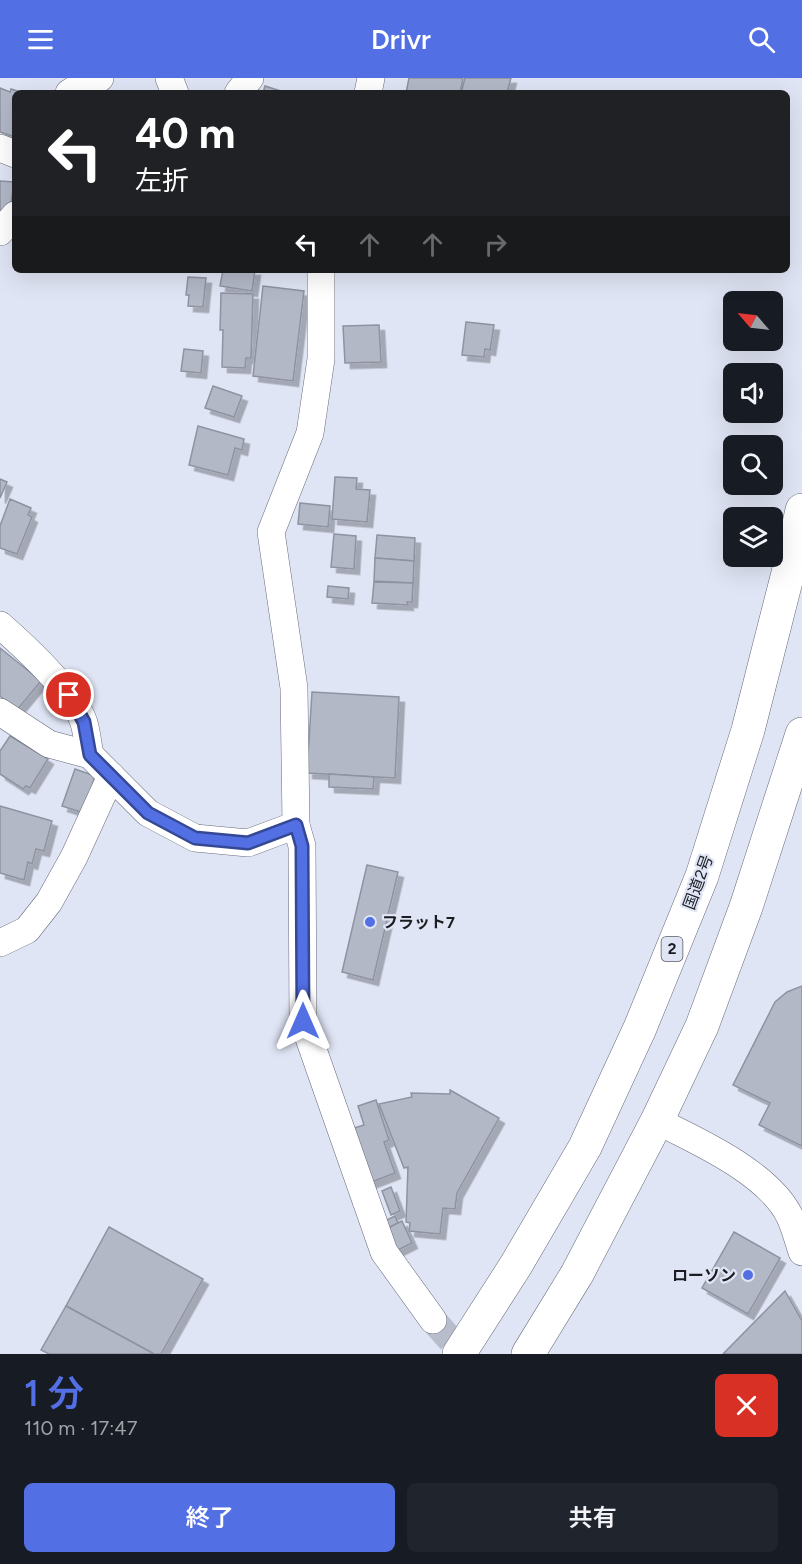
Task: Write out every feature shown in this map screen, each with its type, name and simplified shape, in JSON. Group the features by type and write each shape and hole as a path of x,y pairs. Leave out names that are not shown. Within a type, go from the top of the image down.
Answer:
{"highway":[{"name":"国道2号","path":"459,1354 516,1265 585,1147 640,1028 698,887 748,730 802,510"},
{"path":"528,1354 577,1274 657,1121 706,1015 746,907 802,734"}],"street":[{"path":"74,90 87,81 100,78"},
{"path":"240,90 250,78"},
{"path":"0,232 12,218"},
{"path":"321,273 321,359 310,433 272,532 294,688 296,825 302,846 303,1021 384,1252 433,1320"},
{"path":"0,625 19,641 69,695 84,722 90,755"},
{"path":"0,712 49,744 90,755 148,813 195,838 248,843 296,825"},
{"path":"0,943 27,930 49,902 74,856 111,776"},
{"path":"657,1121 752,1173 790,1215 802,1252"}],"building":[{"path":"409,78 463,79 461,90 407,90"},
{"path":"465,78 511,78 508,90 462,90"},
{"path":"265,86 278,90 264,90"},
{"path":"0,88 10,92 11,89 14,90 12,90 12,136 0,132"},
{"path":"0,181 12,182 11,203 0,212"},
{"path":"222,273 255,273 252,291 220,286"},
{"path":"188,277 206,278 203,307 188,306 189,295 186,295"},
{"path":"263,286 304,291 293,381 253,376"},
{"path":"221,293 253,294 251,358 246,358 245,368 222,367"},
{"path":"466,322 494,325 490,350 485,349 484,357 462,355"},
{"path":"379,325 381,362 345,363 343,326"},
{"path":"184,349 203,351 201,373 181,371"},
{"path":"213,386 242,396 234,417 205,408"},
{"path":"198,426 244,439 242,450 235,448 228,475 189,465"},
{"path":"335,477 357,478 356,489 370,490 367,522 332,519"},
{"path":"0,479 7,482 0,498"},
{"path":"10,499 31,508 28,515 32,517 17,554 0,548 0,526"},
{"path":"300,503 330,506 328,527 298,524"},
{"path":"334,534 356,536 354,569 331,567"},
{"path":"377,535 415,538 414,561 375,558"},
{"path":"375,558 414,561 413,583 374,581"},
{"path":"374,582 413,583 412,602 407,602 408,605 372,603"},
{"path":"328,586 349,588 348,599 327,597"},
{"path":"0,648 41,681 17,710 0,696"},
{"path":"312,692 399,697 395,778 307,773"},
{"path":"10,736 48,759 30,788 26,786 23,789 0,774 0,751"},
{"path":"75,769 95,776 84,813 62,806"},
{"path":"329,774 374,777 373,789 329,787"},
{"path":"0,806 52,821 44,851 36,849 32,864 28,862 24,880 0,873"},
{"path":"367,865 398,872 373,980 342,972"},
{"path":"802,986 802,1146 759,1125 770,1103 733,1085 775,1002 787,992"},
{"path":"450,1090 499,1118 457,1193 455,1209 443,1208 440,1234 409,1231 410,1223 406,1222 408,1167 404,1168 379,1104 412,1097 411,1093 450,1094"},
{"path":"376,1100 389,1140 384,1142 395,1173 369,1183 345,1131 364,1125 358,1106"},
{"path":"391,1187 400,1211 391,1215 382,1191"},
{"path":"395,1216 398,1223 382,1231 378,1224"},
{"path":"402,1221 412,1243 394,1252 382,1231"},
{"path":"109,1227 203,1279 161,1354 154,1354 66,1306"},
{"path":"734,1232 780,1258 748,1314 702,1288"},
{"path":"785,1291 802,1321 802,1354 723,1354"},
{"path":"66,1306 154,1354 49,1354 41,1350"}],"tunnel":[{"path":"433,1320 463,1354"}],"place":[{"name":"フラット7","path":"370,922"},
{"name":"ローソン","path":"748,1275"}],"route":[{"path":"69,695 84,722 90,755 148,813 195,838 248,843 296,825 302,846 303,1021"}]}
